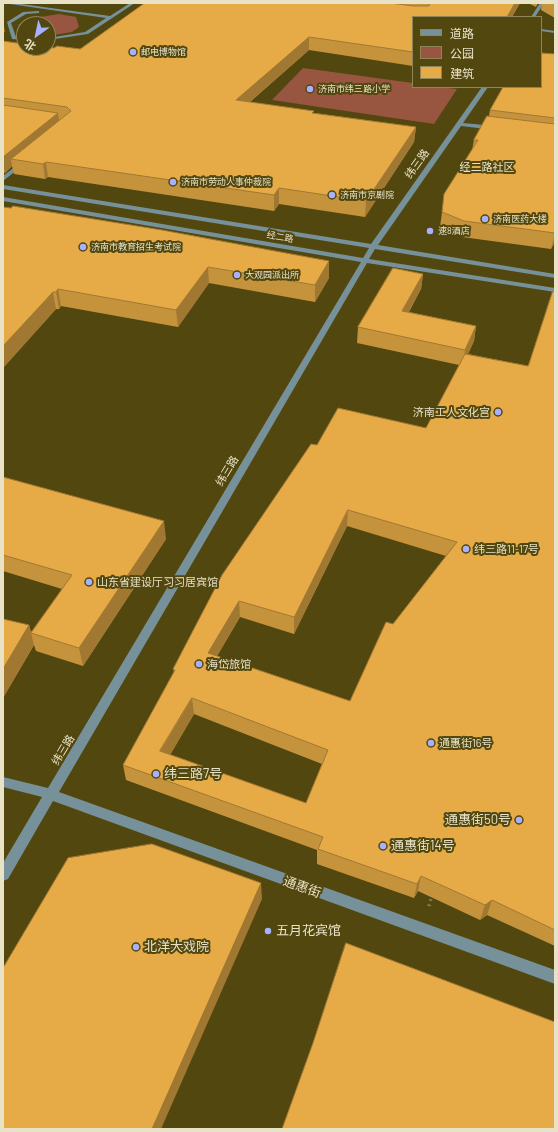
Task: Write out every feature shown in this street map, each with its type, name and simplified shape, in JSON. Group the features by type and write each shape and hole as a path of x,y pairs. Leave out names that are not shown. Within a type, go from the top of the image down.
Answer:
{"street":[{"path":"6,3 4,3 109,17"},
{"path":"56,37 86,34 109,17 133,3"},
{"path":"534,16 542,3"},
{"path":"20,16 25,13 60,11"},
{"path":"16,19 10,23 14,38 16,38"},
{"path":"542,30 555,32"},
{"name":"纬三路","path":"3,875 373,247 484,88"},
{"path":"459,124 503,129"},
{"path":"3,179 29,158"},
{"name":"经二路","path":"3,187 555,276"},
{"name":"经二路","path":"3,199 365,261 555,290"},
{"name":"通惠街","path":"3,782 50,794 555,977"}],"path":[{"path":"422,930 433,892"}],"green space":[{"path":"59,14 76,17 79,27 72,32 56,35 56,16 47,16"},
{"path":"303,68 412,83 412,88 457,89 434,124 272,100"}],"building":[{"path":"145,3 390,3 428,6 430,5 428,3 515,3 508,16 412,16 412,52 309,37 236,100 314,111 312,113 416,127 366,201 279,188 274,195 46,162 43,164 11,159 71,111 67,107 3,98 3,41 16,43 16,56 56,56 57,46 80,49"},
{"path":"542,53 555,54 555,118 490,110 502,88 542,88"},
{"path":"3,105 58,113 3,157"},
{"path":"487,116 555,124 555,233 464,221 442,212 444,194 478,140 474,140"},
{"path":"13,206 162,230 329,261 315,285 208,267 176,310 58,289 56,292 53,292 3,346 3,207 11,208"},
{"path":"393,268 423,274 402,311 476,326 465,350 358,327"},
{"path":"553,291 555,292 555,930 492,900 485,905 421,876 417,884 318,849 323,837 123,765 175,670 173,669 222,575 311,444 317,445 338,408 426,428 465,354 528,366","holes":["348,510 457,542 393,624 386,622 350,701 208,653 239,601 294,617","192,698 328,750 306,803 160,751"]},
{"name":"山东省建设厅习习居宾馆","path":"3,477 164,521 79,648 31,633 72,575 3,555"},
{"path":"3,619 29,625 3,669"},
{"name":"北洋大戏院","path":"152,844 261,883 152,1129 3,1129 3,968 68,858"},
{"path":"346,943 555,1022 555,1129 282,1129 313,1043"}],"place":[{"name":"邮电博物馆","path":"133,52"},
{"name":"济南市纬三路小学","path":"310,89"},
{"name":"济南市劳动人事仲裁院","path":"173,182"},
{"name":"济南市京剧院","path":"332,195"},
{"name":"济南医药大楼","path":"485,219"},
{"name":"速8酒店","path":"430,231"},
{"name":"济南市教育招生考试院","path":"83,247"},
{"name":"大观园派出所","path":"237,275"},
{"name":"济南工人文化宫","path":"498,412"},
{"name":"纬三路11-17号","path":"466,549"},
{"name":"山东省建设厅习习居宾馆","path":"89,582"},
{"name":"海岱旅馆","path":"199,664"},
{"name":"通惠街16号","path":"431,743"},
{"name":"纬三路7号","path":"156,774"},
{"name":"通惠街50号","path":"519,820"},
{"name":"通惠街14号","path":"383,846"},
{"name":"五月花宾馆","path":"268,931"},
{"name":"北洋大戏院","path":"136,947"}],"district":[{"name":"经二路社区","path":"487,167"}]}
